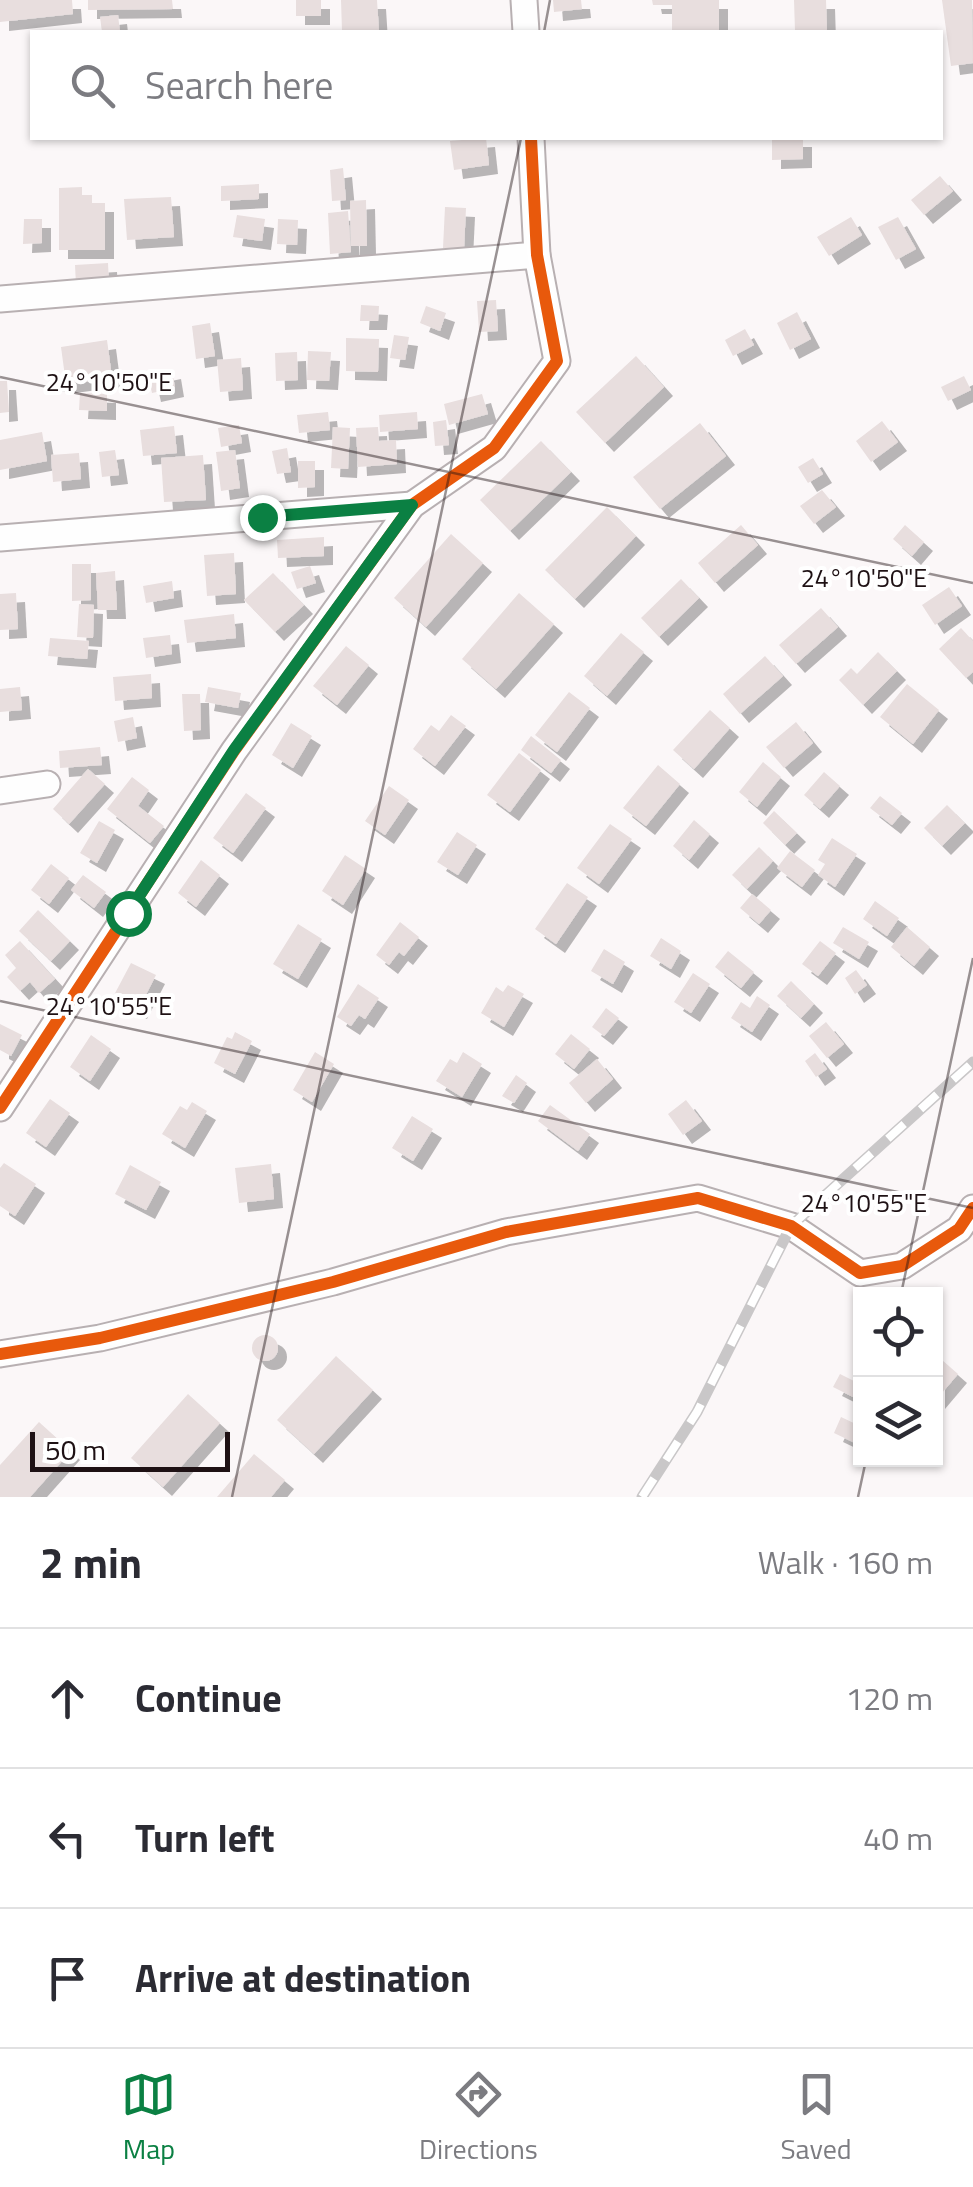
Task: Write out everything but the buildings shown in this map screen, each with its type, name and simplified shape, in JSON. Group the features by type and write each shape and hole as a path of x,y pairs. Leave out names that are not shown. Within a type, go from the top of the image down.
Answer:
{"street":[{"path":"524,0 526,30"},
{"path":"0,1108 234,750 412,505 494,448 558,361 537,255 531,140"},
{"path":"0,299 537,255"},
{"path":"0,538 412,505"},
{"path":"0,790 47,784"},
{"path":"0,1354 118,1334 333,1282 506,1232 698,1198 791,1226 860,1273 902,1266 959,1229 973,1208"}],"railway":[{"path":"642,1497 697,1412 791,1226 973,1062"}],"cycle path":[{"path":"0,1108 234,751 412,505 494,448 557,361 537,255 531,140"},
{"path":"0,1354 100,1338 333,1282 506,1232 698,1198 791,1226 860,1273 902,1266 959,1229 973,1208"}],"route":[{"path":"128,913 234,750 412,505 262,517"}]}
